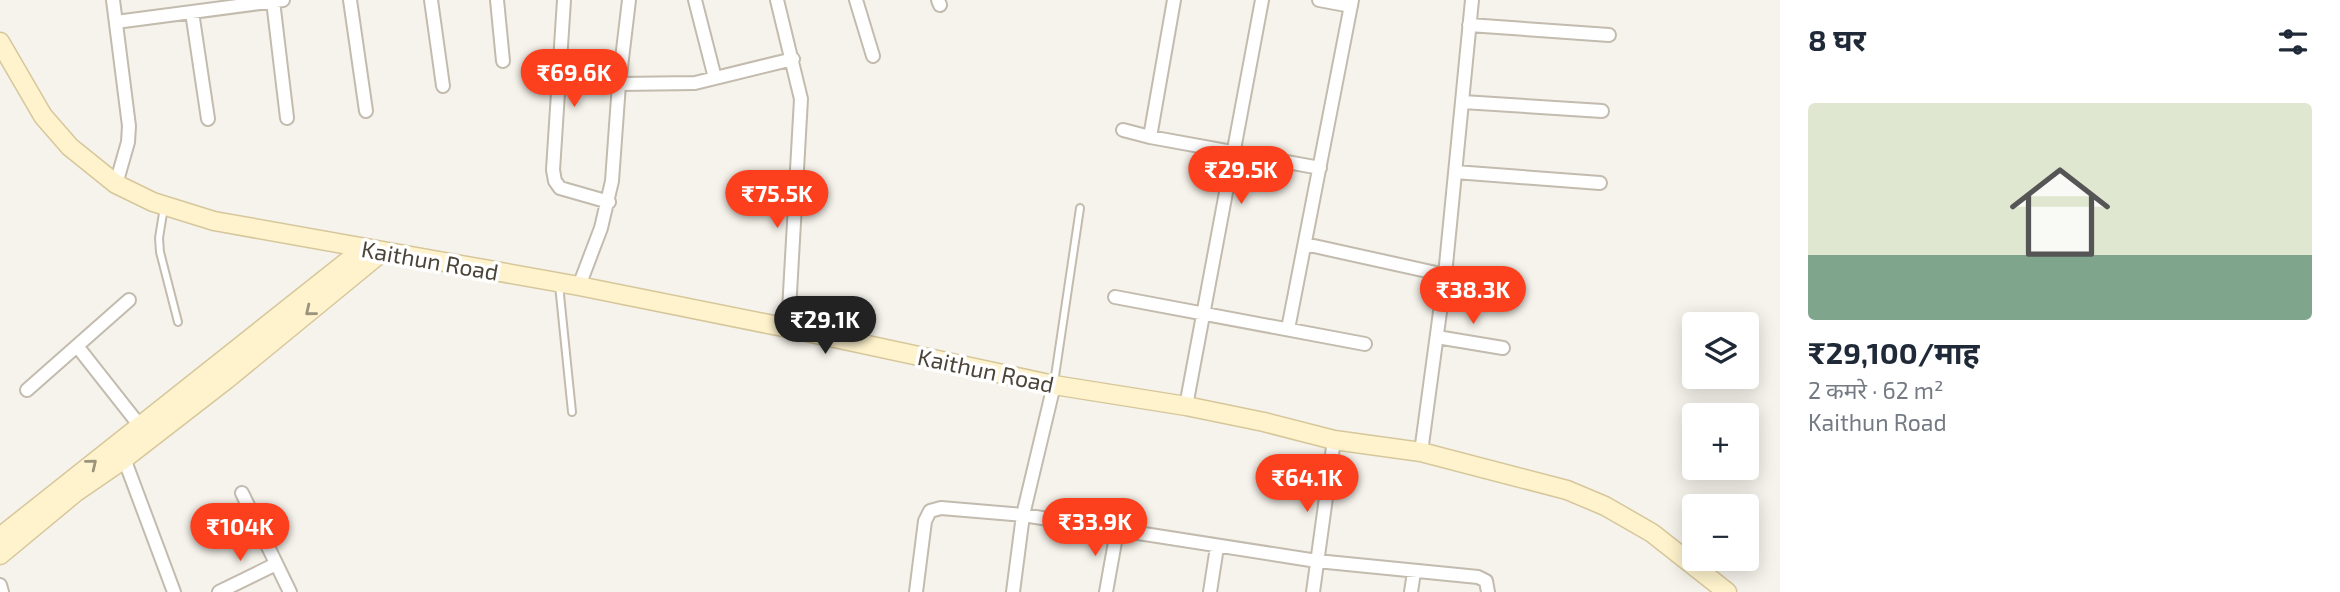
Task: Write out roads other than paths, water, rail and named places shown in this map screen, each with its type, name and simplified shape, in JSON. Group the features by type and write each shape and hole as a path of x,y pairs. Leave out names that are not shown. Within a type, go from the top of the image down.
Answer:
{"street":[{"path":"113,0 129,126 128,142 116,184"},
{"path":"350,0 366,111"},
{"path":"431,0 443,86"},
{"path":"497,0 503,61"},
{"path":"564,0 553,170 555,181 559,188 609,202"},
{"path":"579,286 609,202 629,0"},
{"path":"695,0 715,78"},
{"path":"776,0 801,99 788,328"},
{"path":"856,0 873,56"},
{"path":"1150,137 1174,0"},
{"path":"1186,406 1262,0"},
{"path":"1288,329 1352,3 1319,0"},
{"path":"1421,452 1445,275 1472,0"},
{"path":"117,22 278,1 287,118"},
{"path":"192,12 208,118"},
{"path":"1469,25 1609,35"},
{"name":"Kaithun Road","path":"2,51 43,116 70,147 116,184 165,205 214,221 579,286 1054,385 1186,406 1334,440 1421,452 1567,490 1605,506 1652,533 1727,592"},
{"path":"619,84 695,83 793,59"},
{"path":"1462,102 1602,111"},
{"path":"1123,130 1320,168"},
{"path":"1455,172 1600,183"},
{"path":"1305,244 1445,275"},
{"path":"0,555 122,451 140,426 363,249"},
{"path":"0,537 122,451 382,252"},
{"path":"1115,297 1365,344"},
{"path":"27,390 129,300"},
{"path":"1437,337 1503,348"},
{"path":"77,346 140,426"},
{"path":"1013,592 1023,514 1054,385"},
{"path":"1313,592 1334,440"},
{"path":"122,451 174,592"},
{"path":"242,493 290,592"},
{"path":"916,592 925,521 930,511 941,508 1023,514 1317,561 1478,577 1486,581 1488,592"},
{"path":"1106,592 1117,531"},
{"path":"1210,592 1217,547"},
{"path":"219,592 276,564"},
{"path":"1411,592 1414,572"},
{"path":"0,585 2,592"}],"lane":[{"path":"165,205 159,238 160,252 178,322"},
{"path":"1054,385 1080,208"},
{"path":"559,283 572,412"}]}
